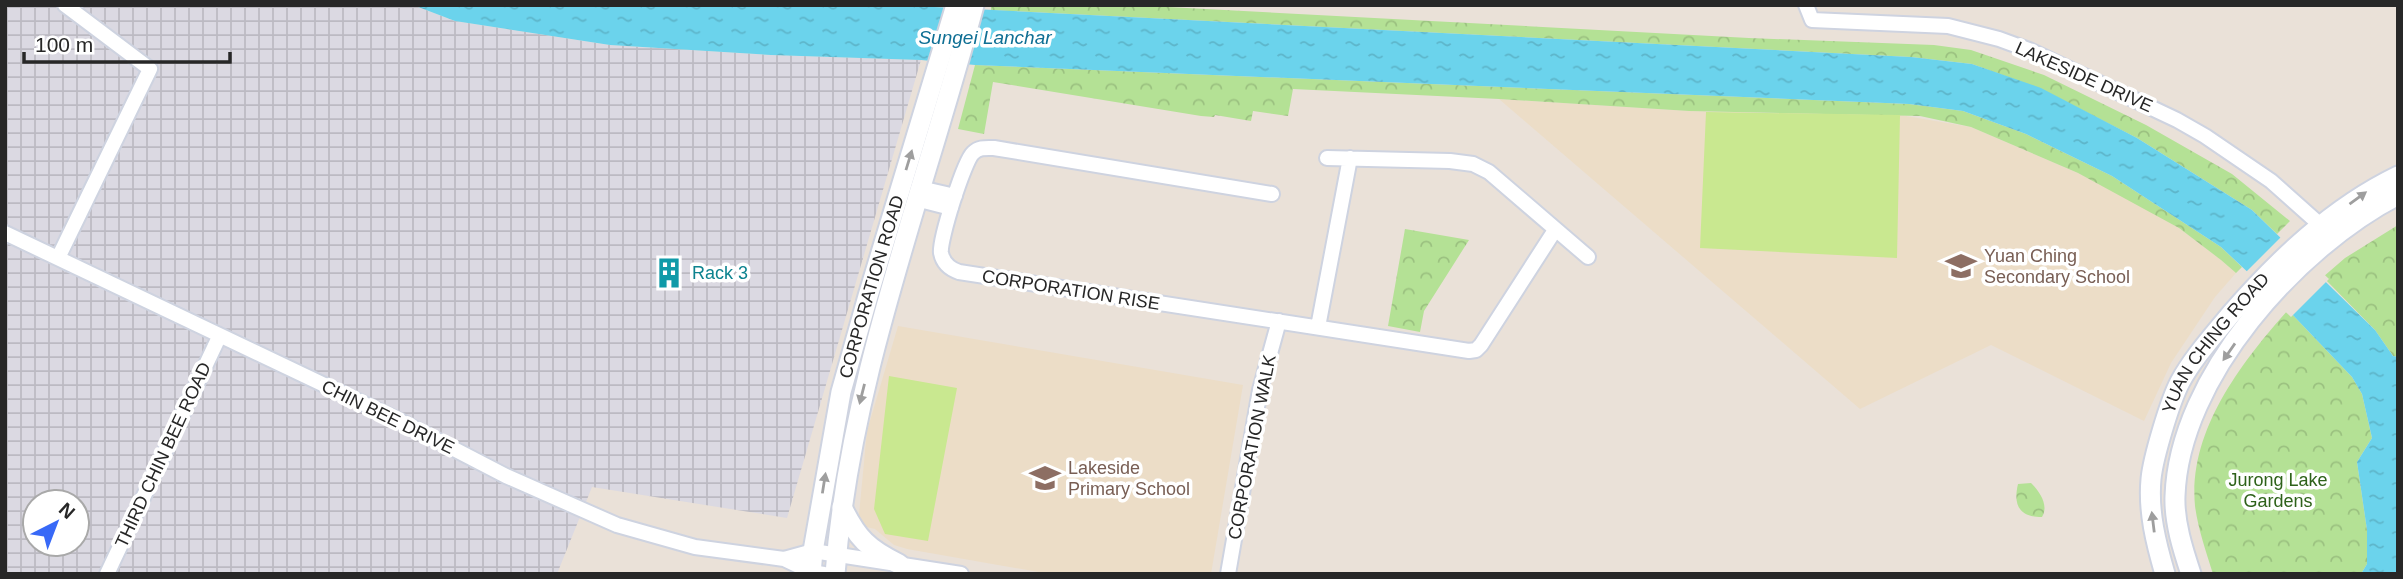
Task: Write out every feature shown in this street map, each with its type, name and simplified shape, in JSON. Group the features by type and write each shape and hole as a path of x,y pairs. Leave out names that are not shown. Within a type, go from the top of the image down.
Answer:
{"main road":[{"name":"CORPORATION ROAD","path":"836,564 841,506 861,397 918,193 948,64 956,5"},
{"name":"CORPORATION ROAD","path":"815,573 813,551 841,392 868,296 948,64 974,5"},
{"name":"YUAN CHING ROAD","path":"2165,574 2157,547 2150,498 2152,468 2179,384 2205,345 2301,253 2370,189 2398,176"},
{"name":"YUAN CHING ROAD","path":"2326,230 2398,195"},
{"name":"YUAN CHING ROAD","path":"2191,574 2180,535 2175,498 2177,474 2186,436 2202,398 2263,291"},
{"path":"868,296 888,302"},
{"path":"841,506 858,536 878,554 899,564"}],"street":[{"path":"58,258 150,69 65,5"},
{"name":"LAKESIDE DRIVE","path":"1806,5 1812,20 1948,26 2029,50 2205,136 2270,181 2326,230"},
{"name":"CORPORATION RISE","path":"1272,194 982,148 973,152 968,160 940,248 941,256 951,269 1256,320 1279,321"},
{"path":"1327,158 1473,164 1489,172 1588,257"},
{"path":"1318,327 1350,158"},
{"path":"918,193 953,202"},
{"path":"1279,321 1476,350 1556,230"},
{"name":"CHIN BEE DRIVE","path":"5,233 400,421 506,476 617,525 695,547 784,559 815,573"},
{"name":"CORPORATION WALK","path":"1228,574 1260,390 1279,321"},
{"name":"THIRD CHIN BEE ROAD","path":"107,574 219,337"},
{"path":"813,551 836,564 899,564 961,574"},
{"name":"CHIN BEE DRIVE","path":"784,559 813,551"}],"shaded area":[{"path":"5,5 413,5 455,21 610,45 771,55 921,60 787,518 592,487 557,574 5,574"},
{"name":"Yuan Ching Secondary School","path":"1499,99 1689,111 1900,115 1971,127 2078,173 2125,197 2179,228 2236,273 2215,297 2171,363 2144,421 1991,345 1860,409"},
{"name":"Lakeside Primary School","path":"898,326 1243,385 1211,574 1050,574 907,549 894,545 875,529 858,525 867,431"}],"green space":[{"path":"991,5 1130,5 1749,38 1934,45 1971,50 2044,75 2146,125 2232,174 2290,221 2277,234 2252,210 2137,138 2041,89 1972,64 1911,57 991,10"},
{"path":"975,65 1909,104 1963,111 2026,134 2112,176 2221,247 2242,267 2236,273 2179,228 2078,173 1971,127 1920,116 1689,111 1293,89 1288,116 1253,111 1251,121 1215,115 1201,116 993,82 984,134 958,129"},
{"path":"1706,112 1900,115 1897,258 1700,248"},
{"path":"2398,225 2398,357 2393,356 2375,330 2323,277 2345,258"},
{"path":"1405,229 1469,240 1424,311 1420,332 1388,326"},
{"name":"Jurong Lake Gardens","path":"2288,310 2352,377 2362,394 2372,438 2357,462 2367,530 2367,564 2361,574 2213,574 2195,506 2195,478 2200,451 2221,400 2253,352"},
{"path":"889,376 957,388 928,541 885,534 874,509"},
{"path":"2031,483 2044,503 2042,517 2028,515 2017,504 2018,484"}],"water":[{"name":"Sungei Lanchar","path":"413,5 895,5 1911,57 1972,64 2041,88 2137,138 2252,210 2375,330 2393,356 2398,357 2398,574 2361,574 2367,564 2367,530 2357,462 2372,438 2362,394 2352,377 2288,310 2221,247 2112,176 2026,134 1963,111 1909,104 975,65 610,45 455,21"}],"pier":[{"path":"2283,235 2329,279 2291,317 2245,273"}],"place":[{"name":"Yuan Ching Secondary School","path":"1961,266"},
{"name":"Rack 3","path":"669,273"},
{"name":"Lakeside Primary School","path":"1045,478"}]}
